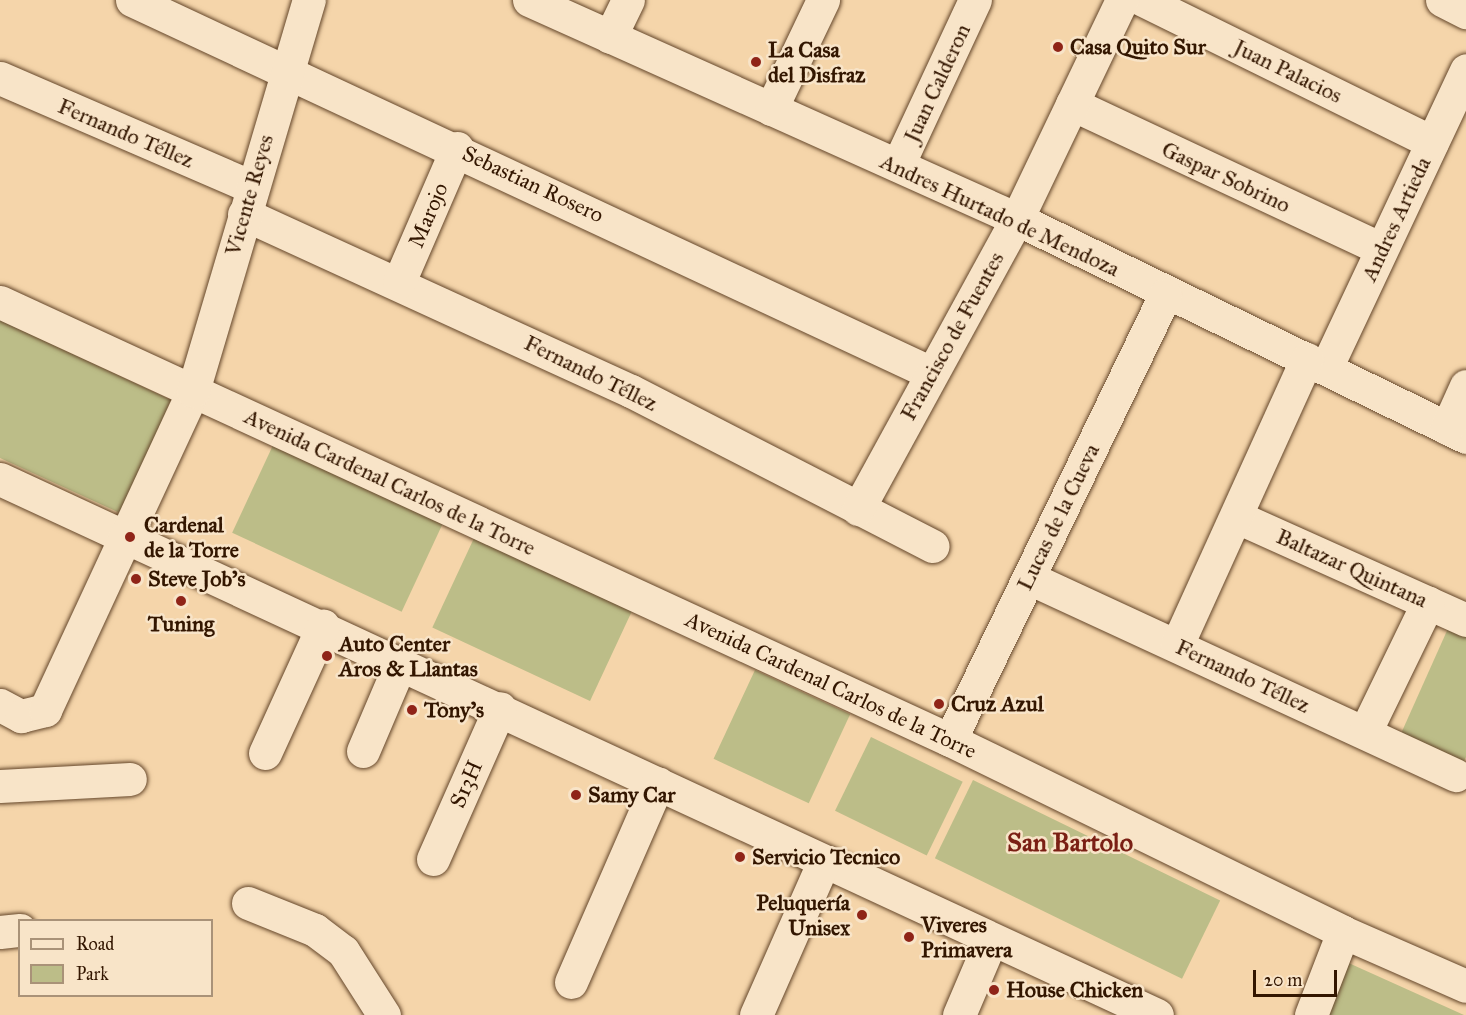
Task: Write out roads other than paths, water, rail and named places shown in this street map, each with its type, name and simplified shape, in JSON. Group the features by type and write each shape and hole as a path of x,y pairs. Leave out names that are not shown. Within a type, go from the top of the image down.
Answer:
{"street":[{"name":"Sebastian Rosero","path":"132,0 457,148 931,374"},
{"name":"Vicente Reyes","path":"193,391 284,69 309,0"},
{"name":"Andres Hurtado de Mendoza","path":"529,0 1017,219 1165,295 1316,364 1456,433"},
{"path":"610,37 628,0"},
{"path":"771,109 823,0"},
{"name":"Juan Calderon","path":"898,165 975,0"},
{"name":"Francisco de Fuentes","path":"858,509 1017,219 1122,0"},
{"name":"Juan Palacios","path":"1143,0 1432,142"},
{"path":"1442,0 1466,12"},
{"name":"Andres Artieda","path":"1177,645 1237,517 1316,364 1381,249 1466,70"},
{"name":"Fernando Téllez","path":"0,78 248,201 399,282 631,391 932,546"},
{"name":"Gaspar Sobrino","path":"1072,104 1381,249"},
{"name":"Marojo","path":"399,282 457,148"},
{"name":"Lucas de la Cueva","path":"950,740 1165,295"},
{"name":"Avenida Cardenal Carlos de la Torre","path":"0,302 950,740 1343,932 1466,987"},
{"path":"1456,433 1466,386"},
{"path":"0,705 21,716 45,710 193,391"},
{"path":"0,479 128,535 991,940 1157,1015"},
{"name":"Baltazar Quintana","path":"1237,517 1466,620"},
{"name":"Fernando Téllez","path":"1029,578 1456,775"},
{"path":"1365,732 1428,602"},
{"path":"266,753 323,626"},
{"path":"363,751 401,662"},
{"name":"S13H","path":"433,860 500,708"},
{"path":"0,786 130,779"},
{"path":"571,982 658,783"},
{"path":"756,1015 824,861"},
{"path":"248,903 315,930 343,951 384,1015"},
{"path":"0,932 18,930"},
{"path":"1311,1015 1343,932"},
{"path":"959,1015 991,940"}],"place":[{"name":"Casa Quito Sur","path":"1058,47"},
{"name":"La Casa del Disfraz","path":"756,62"},
{"name":"Cardenal de la Torre","path":"130,537"},
{"name":"Steve Job's","path":"136,579"},
{"name":"Tuning","path":"181,601"},
{"name":"Auto Center Aros & Llantas","path":"327,656"},
{"name":"Cruz Azul","path":"939,704"},
{"name":"Tony's","path":"412,710"},
{"name":"Samy Car","path":"576,795"},
{"name":"Servicio Tecnico","path":"740,857"},
{"name":"Peluquería Unisex","path":"862,915"},
{"name":"Viveres Primavera","path":"909,937"},
{"name":"House Chicken","path":"994,990"}],"district":[{"name":"San Bartolo","path":"1070,843"}]}
